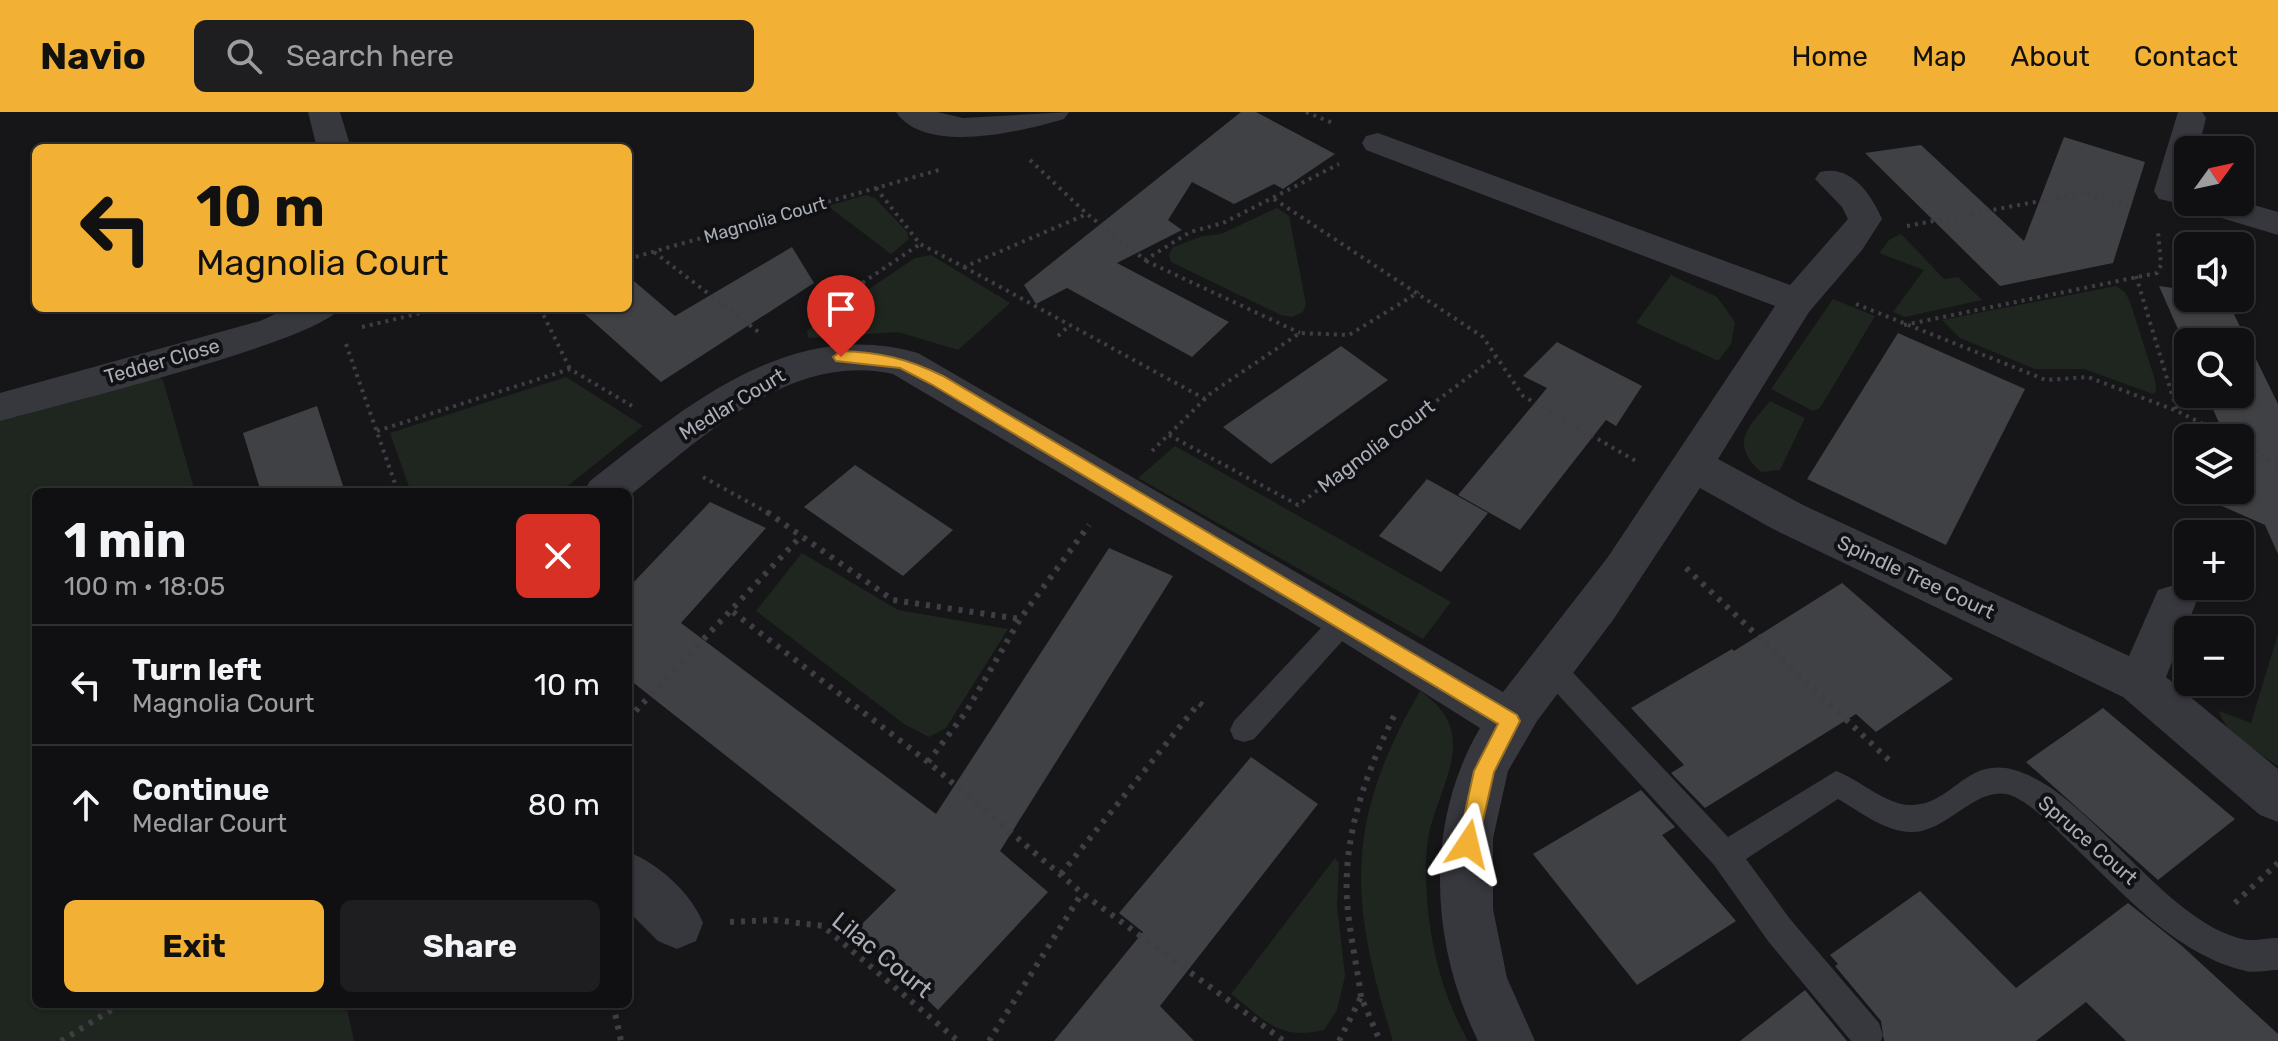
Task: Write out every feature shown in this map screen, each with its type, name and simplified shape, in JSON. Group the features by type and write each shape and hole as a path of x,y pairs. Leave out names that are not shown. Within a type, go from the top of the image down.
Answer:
{"street":[{"path":"324,112 333,144"},
{"path":"912,112 939,124 994,125 1053,112"},
{"path":"2172,201 2190,118"},
{"path":"1378,143 1804,293"},
{"path":"1507,1041 1495,1019 1476,966 1468,917 1466,869 1471,820 1484,771 1510,721 1649,536 1804,293 1855,238 1865,219 1857,202 1832,179"},
{"path":"2252,216 2278,224"},
{"name":"Tedder Close","path":"0,407 272,331 332,320"},
{"name":"Medlar Court","path":"610,488 775,358 841,357 877,357 904,363 1116,487"},
{"name":"Spindle Tree Court","path":"1689,476 1788,517 2140,683 2278,799"},
{"path":"1116,487 1345,620 1510,721"},
{"path":"2140,683 2174,603"},
{"path":"632,880 677,923"}],"lane":[{"path":"1244,730 1345,620"},
{"path":"1552,669 1725,855 1779,930 1867,1035"},
{"name":"Spruce Court","path":"1936,814 1978,785 2007,780 2039,796 2198,936 2244,956 2278,954"},
{"path":"1725,855 1836,784 1861,794 1885,811 1911,819 1936,814"}],"path":[{"path":"994,125 1087,214 1145,260 1300,333 1349,335 1419,292"},
{"path":"1145,260 1190,232 1223,223 1274,199 1378,143"},
{"name":"Magnolia Court","path":"632,258 946,168"},
{"path":"876,188 920,244 1205,399"},
{"path":"1855,238 2083,193 2172,201 2157,273 1904,325"},
{"path":"1274,199 1483,337 1523,396 1689,476"},
{"path":"964,267 1087,214"},
{"path":"654,252 775,358 920,244"},
{"path":"2136,276 2177,411"},
{"path":"1804,293 1904,325 2046,380 2088,377 2203,424"},
{"path":"356,329 426,312"},
{"path":"377,431 570,369 542,312"},
{"path":"332,320 397,488"},
{"path":"1058,336 1070,325"},
{"path":"928,762 966,712 1020,619 1116,487 1205,399 1300,333"},
{"name":"Magnolia Court","path":"1169,435 1298,505 1495,357"},
{"name":"Medlar Court","path":"570,369 663,424 641,439 658,450"},
{"path":"658,450 764,510 893,600 1020,619"},
{"path":"2254,451 2278,465"},
{"path":"632,715 733,612 802,535"},
{"path":"1649,536 1886,757 1936,814"},
{"path":"733,612 928,762 1082,893 1284,1041"},
{"path":"1380,1041 1361,997 1347,899 1348,850 1372,758 1420,667"},
{"path":"1061,874 1199,703 1244,730"},
{"path":"989,1041 1082,893"},
{"name":"Lilac Court","path":"677,923 774,920 823,926 958,1041"},
{"path":"1339,1041 1361,997"},
{"path":"61,1041 115,1008"},
{"path":"614,1008 621,1041"}],"shaded area":[{"path":"866,195 875,198 907,232 909,239 891,254 828,206"},
{"path":"1277,208 1289,216 1306,304 1303,312 1292,317 1281,315 1171,262 1169,255 1173,247 1203,236 1221,234"},
{"path":"1901,234 1944,279 1958,277 1982,300 1905,317 1893,312 1924,270 1879,253 1890,239"},
{"path":"931,255 1010,303 958,350 898,332 808,338 807,331 915,258"},
{"path":"1671,275 1717,297 1735,322 1731,344 1718,361 1636,323"},
{"path":"2116,286 2125,292 2130,302 2155,380 2156,392 2153,394 2084,369 2035,369 1960,338 1942,320"},
{"path":"1833,299 1875,316 1820,408 1813,411 1771,389"},
{"path":"153,373 163,380 194,488 32,488 32,1008 347,1008 354,1041 0,1041 0,415"},
{"path":"566,377 643,426 565,488 410,488 390,433"},
{"path":"1770,401 1805,418 1780,470 1761,472 1746,452 1745,436"},
{"path":"1175,446 1451,602 1423,639 1138,478"},
{"path":"802,553 898,610 1008,629 946,728 929,737 904,724 756,611"},
{"path":"2278,634 2278,766 2235,736 2219,711 2251,723"},
{"path":"1420,691 1437,705 1448,720 1452,736 1450,769 1428,840 1428,915 1442,980 1468,1041 1393,1041 1378,991 1362,903 1366,822 1395,738"},
{"path":"1335,858 1339,863 1337,906 1345,976 1337,1010 1324,1030 1295,1033 1273,1026 1231,994"}],"building":[{"path":"1241,112 1256,112 1335,154 1283,189 1274,184 1234,204 1192,182 1168,220 1182,230 1117,263 1229,322 1192,357 1067,288 1036,304 1024,285"},
{"path":"2064,137 2145,162 2113,263 2000,286 1865,153 1921,145 2024,241"},
{"path":"792,247 814,283 661,382 582,312 632,312 632,279 675,316"},
{"path":"2159,286 2174,288 2174,312 2233,312 2241,328 2177,328"},
{"path":"1898,333 2025,389 1946,545 1807,479"},
{"path":"1557,342 1642,386 1616,426 1606,420 1520,530 1458,495 1547,388 1523,376"},
{"path":"1341,346 1388,380 1271,464 1223,427"},
{"path":"2254,355 2278,404 2278,554 2265,525 2217,504 2254,504 2254,424 2220,424 2212,408 2254,408"},
{"path":"317,406 344,488 260,488 243,433"},
{"path":"855,465 953,530 903,576 804,507"},
{"path":"1427,479 1488,513 1441,572 1379,536"},
{"path":"710,502 766,528 681,623 936,814 1109,548 1173,576 1000,851 1048,892 938,1010 855,931 896,890 632,682 632,584"},
{"path":"1842,583 1953,679 1876,732 1856,714 1705,808 1671,773 1684,765 1631,708 1732,649 1734,651"},
{"path":"2103,708 2235,819 2158,880 2026,762"},
{"path":"1251,757 1318,804 1160,1006 1194,1041 1054,1041 1143,932 1119,913"},
{"path":"1641,790 1675,827 1662,835 1736,921 1637,985 1533,854"},
{"path":"1920,891 2016,988 2128,903 2182,946 2278,1034 2278,1041 2126,1041 2086,1002 2036,1041 1884,1041 1881,1021 1835,966 1838,964 1830,955"},
{"path":"1805,990 1847,1041 1740,1041"}],"route":[{"path":"841,357 877,357 904,363 937,380 1345,620 1510,721 1484,771 1468,844"}]}
